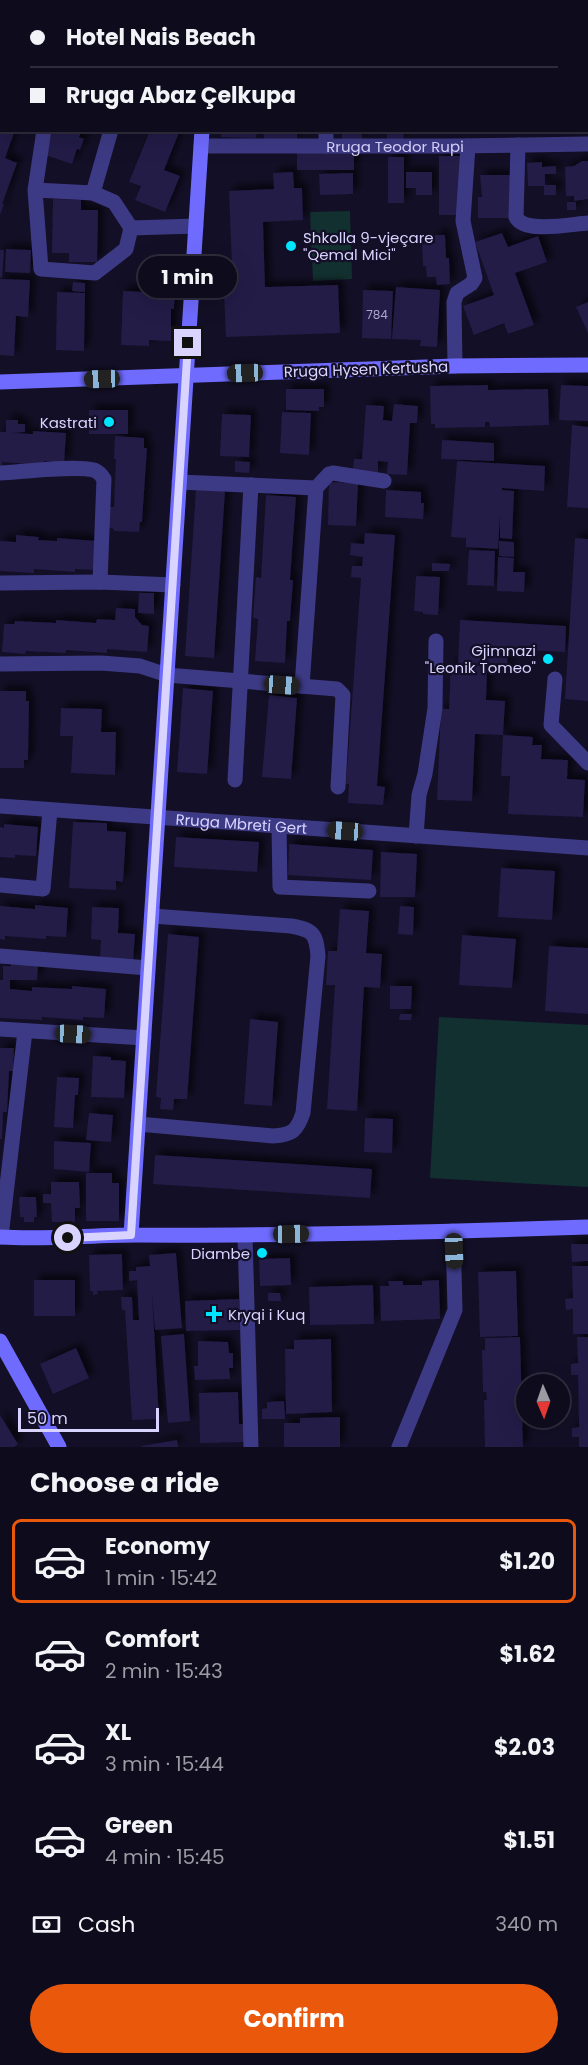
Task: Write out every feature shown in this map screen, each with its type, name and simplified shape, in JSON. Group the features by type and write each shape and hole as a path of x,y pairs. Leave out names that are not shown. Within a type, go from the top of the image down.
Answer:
{"street":[{"path":"35,190 93,193 114,202 131,228 126,249 95,273 41,269 35,190 44,132"},
{"path":"93,193 110,132"},
{"path":"455,366 454,302 457,293 471,284 475,278 463,221 461,146 457,132"},
{"path":"131,1235 201,138"},
{"name":"Rruga Teodor Rupi","path":"201,138 326,138 461,146 588,144"},
{"path":"518,145 516,217 518,222 524,226 537,227 588,223"},
{"path":"131,228 196,226"},
{"name":"Rruga Hysen Kertusha","path":"0,382 455,366 588,364"},
{"path":"0,473 84,468 98,471 104,479 100,582"},
{"path":"302,686 316,488 329,474 333,473 384,482"},
{"path":"179,482 316,488"},
{"path":"234,780 242,681 251,485"},
{"path":"0,583 100,582 173,585"},
{"path":"416,836 419,795 425,774 435,708 436,641"},
{"path":"0,664 101,663 140,666 167,675 337,689 343,695 338,787"},
{"path":"555,679 551,725 588,763"},
{"name":"Rruga Mbreti Gert","path":"0,806 588,848"},
{"path":"0,885 43,889 50,810"},
{"path":"279,826 280,886 369,891"},
{"path":"138,1124 273,1136 286,1135 298,1127 303,1113 318,956 317,939 308,929 152,916"},
{"path":"0,956 148,968"},
{"path":"0,1029 144,1038"},
{"path":"25,1031 0,1237 26,1239 131,1235 244,1236 588,1227"},
{"path":"399,1447 455,1310 453,1231"},
{"path":"244,1236 251,1447"},
{"path":"0,1341 59,1447"}],"green space":[{"path":"350,211 352,279 313,281 310,212"},
{"path":"439,1017 588,1025 588,1187 430,1178"}],"building":[{"path":"0,132 14,132 5,158 17,163 0,215"},
{"path":"52,132 81,132 79,137 84,139 80,150 77,149 72,164 45,155"},
{"path":"147,132 179,132 164,170 180,176 165,212 135,200 141,186 129,182 149,133"},
{"path":"222,132 257,132 256,138 221,137"},
{"path":"264,132 297,132 297,140 264,141"},
{"path":"342,132 362,132 362,140 342,139"},
{"path":"387,132 404,132 403,139 387,139"},
{"path":"297,151 354,152 354,170 297,170"},
{"path":"439,156 461,156 460,215 439,215"},
{"path":"388,157 404,157 404,203 388,203"},
{"path":"582,161 588,161 588,199 574,201 574,196 566,196 565,167 574,166"},
{"path":"542,162 542,167 556,166 556,174 545,174 545,185 556,185 556,195 544,195 544,186 528,186 527,163"},
{"path":"293,172 294,188 302,188 303,220 263,222 265,287 338,285 340,333 226,337 224,291 233,291 229,191 274,189 273,173"},
{"path":"406,172 432,172 432,195 416,195 416,188 406,188"},
{"path":"353,173 353,194 320,195 319,174"},
{"path":"480,175 512,175 512,218 478,218 478,197 482,197"},
{"path":"53,199 81,200 81,210 98,210 97,262 69,262 69,253 52,253"},
{"path":"567,202 576,202 576,210 567,210"},
{"path":"502,233 508,247 538,236 547,262 515,273 534,325 508,334 504,323 474,335 463,306 494,295 475,242"},
{"path":"435,235 445,235 450,284 437,285 436,277 427,277 426,266 423,266 422,244 435,243"},
{"path":"6,249 31,250 30,273 5,272"},
{"path":"0,250 4,250 2,278 0,277"},
{"path":"0,279 30,280 28,317 16,316 14,356 0,355"},
{"path":"73,282 85,283 85,292 72,291"},
{"path":"145,286 175,287 174,309 171,309 171,341 149,340 149,346 121,345 123,291 144,292"},
{"path":"396,287 440,290 437,347 420,346 421,340 392,339"},
{"path":"363,290 393,291 391,339 362,338"},
{"path":"57,292 85,293 84,351 56,350"},
{"path":"588,302 588,333 576,307"},
{"path":"488,385 488,390 548,389 549,425 490,427 489,422 485,422 485,427 435,428 435,424 431,424 430,386"},
{"path":"561,385 588,386 588,421 559,420"},
{"path":"286,389 324,389 324,407 319,407 319,411 286,410"},
{"path":"394,404 418,406 417,423 410,423 407,475 387,474 388,462 378,461 378,473 353,472 354,459 362,459 366,405 384,406 383,420 392,421"},
{"name":"Kastrati","path":"89,410 128,410 128,434 89,434"},
{"path":"282,412 311,413 309,455 280,453"},
{"path":"222,414 251,415 249,457 220,456"},
{"path":"6,420 18,420 18,424 25,424 25,432 12,433 33,434 33,431 66,433 64,463 44,461 43,465 2,462 0,465 0,432 6,432"},
{"path":"572,425 588,427 588,508 567,507"},
{"path":"115,436 144,438 144,448 147,448 142,522 140,522 139,532 114,531 109,528 110,507 114,507"},
{"path":"442,440 494,443 494,461 441,459"},
{"path":"235,461 250,462 249,473 235,472"},
{"path":"457,461 545,466 544,491 502,488 502,490 514,491 512,539 500,538 500,514 498,549 466,547 466,538 451,537"},
{"path":"329,482 358,483 356,526 328,525"},
{"path":"196,489 225,491 214,658 185,656"},
{"path":"386,490 421,492 421,503 424,503 423,519 385,517"},
{"path":"266,495 296,497 290,580 293,580 290,621 287,621 285,663 255,661 258,619 253,618 256,577 261,578"},
{"path":"365,533 395,535 377,786 385,787 383,805 348,803 349,784 346,784 361,578 351,577 352,566 362,566 363,557 350,555 351,543 364,544"},
{"path":"16,535 39,537 38,540 57,541 57,538 96,541 94,570 75,569 75,572 34,569 34,573 0,571 0,541 16,542"},
{"path":"575,538 588,539 588,701 565,699"},
{"path":"499,541 514,542 514,557 499,556"},
{"path":"469,550 495,551 494,586 467,585"},
{"path":"498,557 514,558 513,572 525,572 524,592 497,591"},
{"path":"432,563 450,564 449,571 432,571"},
{"path":"416,576 440,577 438,615 414,611"},
{"path":"139,593 154,593 154,614 138,613"},
{"path":"116,608 135,609 135,617 142,625 149,626 147,652 107,649 107,653 66,650 66,653 2,652 4,624 14,624 15,621 56,623 56,620 96,623 97,619 115,620"},
{"path":"460,620 566,626 565,652 508,649 507,671 487,670 486,700 505,701 503,735 475,734 472,801 437,800 441,709 449,709 451,664 458,664"},
{"path":"183,688 213,691 207,774 177,772"},
{"path":"0,691 26,691 26,701 29,701 28,760 24,760 24,768 0,768"},
{"path":"269,695 297,698 291,779 262,777"},
{"path":"61,708 102,709 101,732 116,732 115,775 71,773 73,736 60,736"},
{"path":"503,735 533,737 532,745 542,745 541,759 568,760 567,779 585,780 583,817 508,814 510,776 501,776"},
{"path":"73,822 107,823 107,831 126,832 123,882 116,881 116,890 69,888"},
{"path":"4,824 38,827 36,856 0,857 0,827 4,828"},
{"path":"176,837 259,842 257,872 174,867"},
{"path":"289,844 373,850 371,880 288,875"},
{"path":"381,852 417,854 415,897 380,897"},
{"path":"501,868 555,871 552,920 498,917"},
{"path":"35,905 68,908 66,937 46,936 46,939 5,936 5,940 0,939 0,906 35,909"},
{"path":"400,906 414,907 413,935 398,934"},
{"path":"92,907 119,908 118,933 135,934 133,961 100,960 101,940 91,939"},
{"path":"340,909 369,911 366,953 382,954 380,988 364,987 357,1111 327,1109 335,985 326,985 328,951 337,951"},
{"path":"168,934 199,937 187,1099 174,1099 173,1110 160,1109 161,1098 156,1097"},
{"path":"462,935 516,939 512,988 459,985"},
{"path":"549,946 588,948 588,1014 545,1011"},
{"path":"11,964 38,965 37,980 10,980 10,989 32,991 32,987 72,989 72,986 106,989 104,1018 83,1017 83,1020 42,1017 42,1020 0,1018 0,980 3,980 3,966 11,966"},
{"path":"390,986 412,986 411,1009 390,1009"},
{"path":"400,1014 412,1014 411,1020 399,1020"},
{"path":"250,1019 278,1022 272,1106 244,1104"},
{"path":"0,1048 14,1048 13,1071 9,1071 7,1112 3,1112 2,1139 0,1139"},
{"path":"93,1056 126,1061 124,1098 91,1097"},
{"path":"57,1077 79,1078 78,1095 75,1095 73,1128 54,1127"},
{"path":"89,1113 113,1115 111,1142 86,1140"},
{"path":"365,1118 393,1119 392,1153 364,1152"},
{"path":"54,1141 91,1143 89,1172 54,1169"},
{"path":"155,1155 372,1169 370,1198 153,1184"},
{"path":"86,1173 112,1173 112,1183 119,1183 119,1221 86,1221"},
{"path":"51,1182 79,1182 80,1208 75,1208 75,1222 52,1222 51,1203 43,1203 43,1194 51,1194"},
{"path":"19,1197 36,1197 37,1217 34,1217 34,1222 24,1222 24,1217 20,1217"},
{"path":"571,1244 588,1244 588,1261 572,1262"},
{"path":"176,1253 182,1328 155,1330 152,1293 159,1419 132,1420 125,1310 122,1310 121,1297 132,1297 133,1320 139,1320 137,1280 129,1281 129,1271 136,1271 136,1267 150,1266 149,1255"},
{"path":"122,1254 123,1290 97,1291 98,1294 93,1295 93,1291 90,1291 89,1255"},
{"path":"290,1258 291,1285 260,1286 259,1259"},
{"path":"572,1266 588,1266 588,1334 573,1334 573,1309 566,1310 565,1299 573,1298"},
{"path":"516,1271 518,1336 480,1337 478,1272"},
{"path":"34,1280 75,1280 75,1316 34,1316"},
{"path":"439,1280 440,1319 381,1321 380,1286 389,1286 388,1281 403,1281 403,1285 422,1285 422,1281"},
{"path":"373,1285 374,1324 310,1325 309,1287"},
{"path":"268,1293 280,1293 281,1301 268,1301"},
{"path":"239,1299 240,1330 186,1331 185,1301"},
{"path":"184,1334 190,1421 168,1423 161,1336"},
{"path":"520,1337 521,1374 516,1374 516,1428 522,1428 523,1447 485,1447 484,1400 487,1400 486,1392 483,1392 482,1350 485,1350 485,1338"},
{"path":"577,1337 588,1337 588,1447 579,1447 579,1437 572,1437 572,1428 579,1427 578,1375 571,1375 571,1364 578,1363"},
{"path":"331,1339 332,1412 286,1414 285,1349 294,1349 294,1340"},
{"path":"198,1341 228,1342 229,1353 233,1353 233,1368 229,1368 230,1379 195,1380 194,1366 198,1366"},
{"path":"76,1348 89,1378 53,1394 40,1364"},
{"path":"238,1392 239,1424 248,1424 248,1442 200,1443 199,1393"},
{"path":"284,1401 285,1419 262,1419 262,1409 267,1408 267,1402"},
{"path":"0,1415 18,1444 14,1447 0,1447"},
{"path":"340,1417 340,1447 284,1447 284,1423 300,1423 300,1418"},
{"path":"177,1440 178,1447 142,1447 142,1446"}],"place":[{"name":"Shkolla 9-vjeçare \"Qemal Mici\"","path":"291,246"},
{"name":"Kastrati","path":"109,422"},
{"name":"Gjimnazi \"Leonik Tomeo\"","path":"548,659"},
{"name":"Diambe","path":"262,1253"},
{"name":"Kryqi i Kuq","path":"214,1314"}],"route":[{"path":"68,1238 131,1235 188,343"}]}
